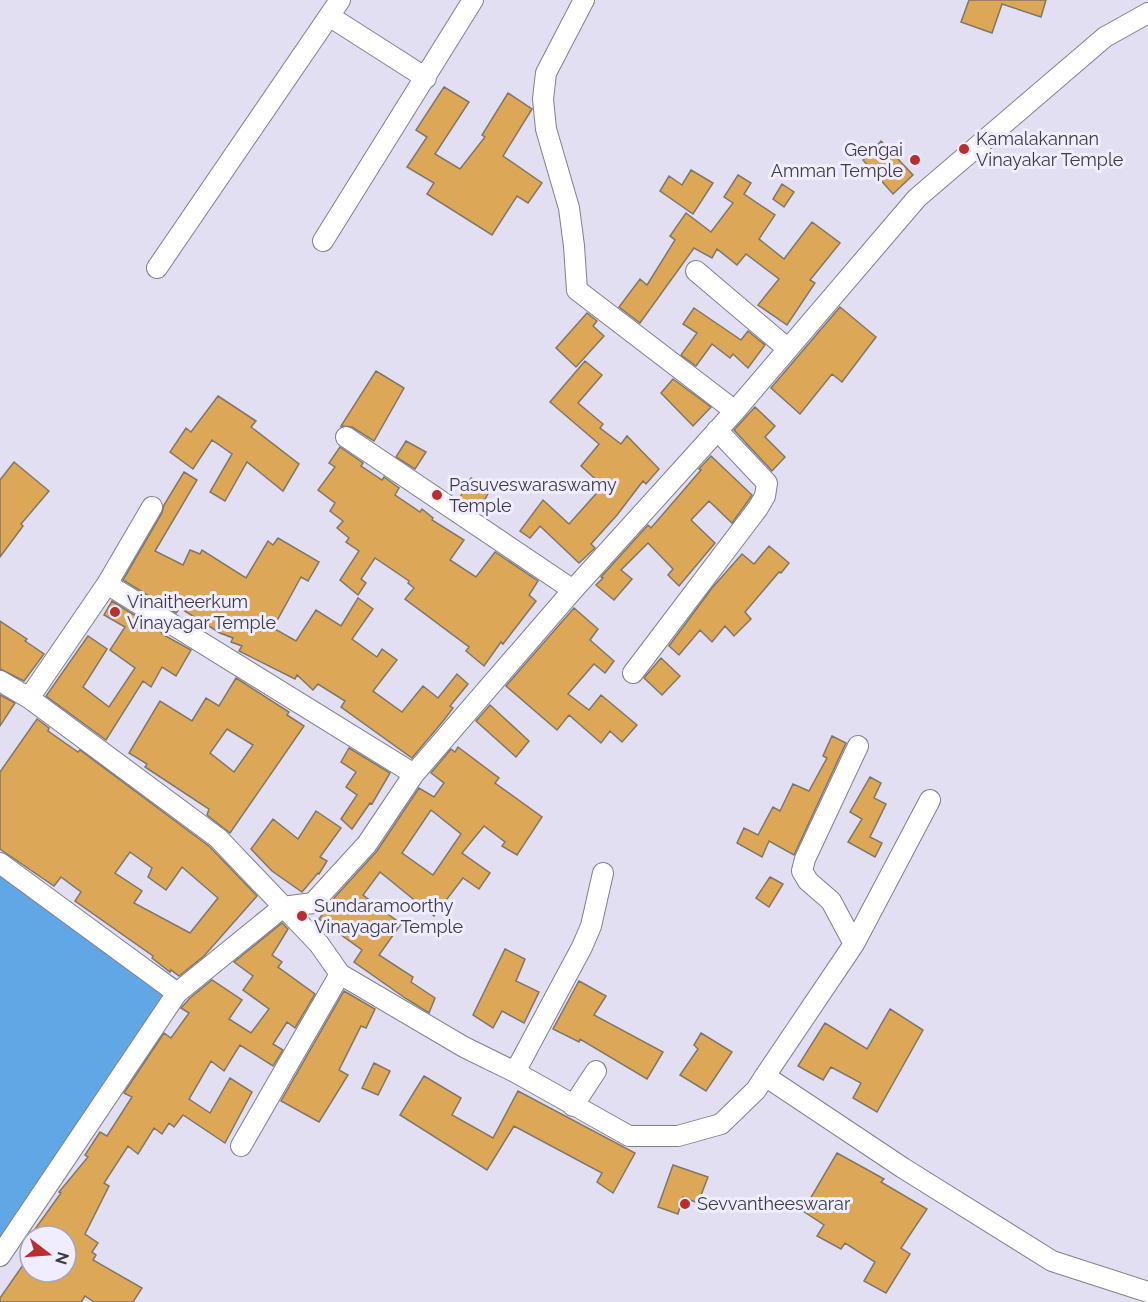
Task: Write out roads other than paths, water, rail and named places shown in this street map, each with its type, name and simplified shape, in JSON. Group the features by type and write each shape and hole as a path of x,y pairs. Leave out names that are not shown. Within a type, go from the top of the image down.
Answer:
{"street":[{"path":"323,241 473,0"},
{"path":"584,0 546,73 543,99 546,129 568,208 577,290 735,411"},
{"path":"158,268 334,8 426,78"},
{"path":"0,1256 177,993 284,907 313,903 367,844 414,774 573,590 735,411 917,198 1106,37 1148,13"},
{"path":"696,271 788,348"},
{"path":"633,673 765,496 767,483 717,430"},
{"path":"346,437 573,590"},
{"path":"29,698 107,584 152,507"},
{"path":"107,584 414,774"},
{"path":"0,681 29,698 218,838 319,944 340,974 464,1047 515,1072 629,1136 678,1136 721,1124 756,1090 854,944 930,800"},
{"path":"854,944 831,901 808,881 802,871 858,746"},
{"path":"0,863 177,993"},
{"path":"515,1072 582,947 591,926 603,873"},
{"path":"241,1146 340,974"},
{"path":"573,1106 596,1071"},
{"path":"765,1077 903,1168 1052,1261 1148,1292"}],"water":[{"path":"0,853 187,986 0,1249"}],"place":[{"name":"Kamalakannan Vinayakar Temple","path":"964,149"},
{"name":"Gengai Amman Temple","path":"915,160"},
{"name":"Pasuveswaraswamy Temple","path":"437,495"},
{"name":"Vinaitheerkum Vinayagar Temple","path":"115,612"},
{"name":"Sundaramoorthy Vinayagar Temple","path":"302,916"},
{"name":"Sevvantheeswarar","path":"685,1204"}]}
